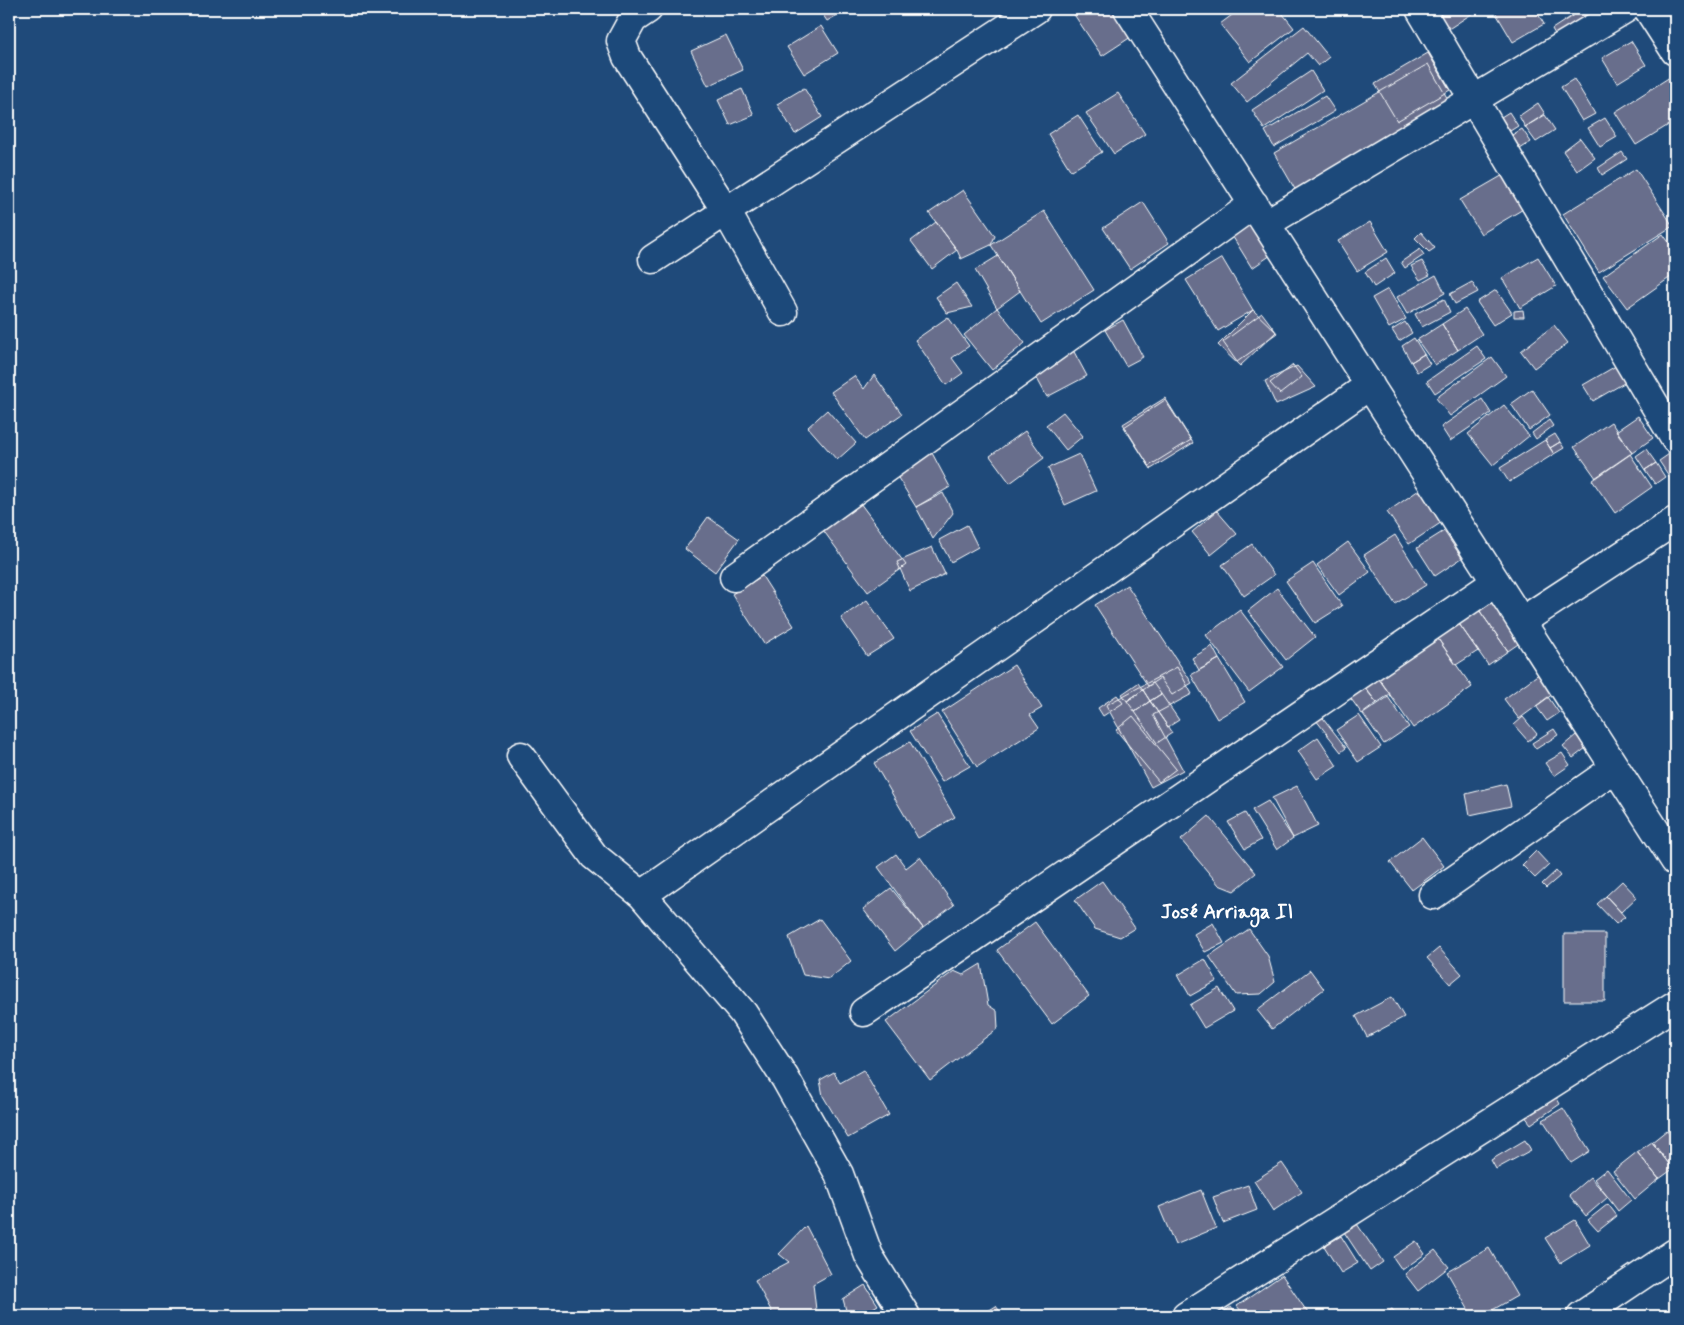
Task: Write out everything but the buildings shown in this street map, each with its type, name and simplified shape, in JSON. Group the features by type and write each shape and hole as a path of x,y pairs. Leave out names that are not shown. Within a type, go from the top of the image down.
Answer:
{"street":[{"path":"648,9 633,18 621,41 628,57 726,211 783,312"},
{"path":"653,259 1036,9"},
{"path":"1128,9 1675,862"},
{"path":"1420,9 1675,439"},
{"path":"734,577 1260,214 1474,100 1625,9"},
{"path":"1648,9 1675,51"},
{"path":"642,895 1370,385"},
{"path":"1522,621 1675,521"},
{"path":"864,1012 1496,582"},
{"path":"521,756 594,856 642,895 743,1013 785,1078 839,1174 869,1256 906,1316"},
{"path":"1433,895 1615,768"},
{"path":"1186,1316 1675,1005"},
{"path":"1581,1316 1675,1253"}],"district":[{"name":"José Arriaga II","path":"1227,911"}]}
